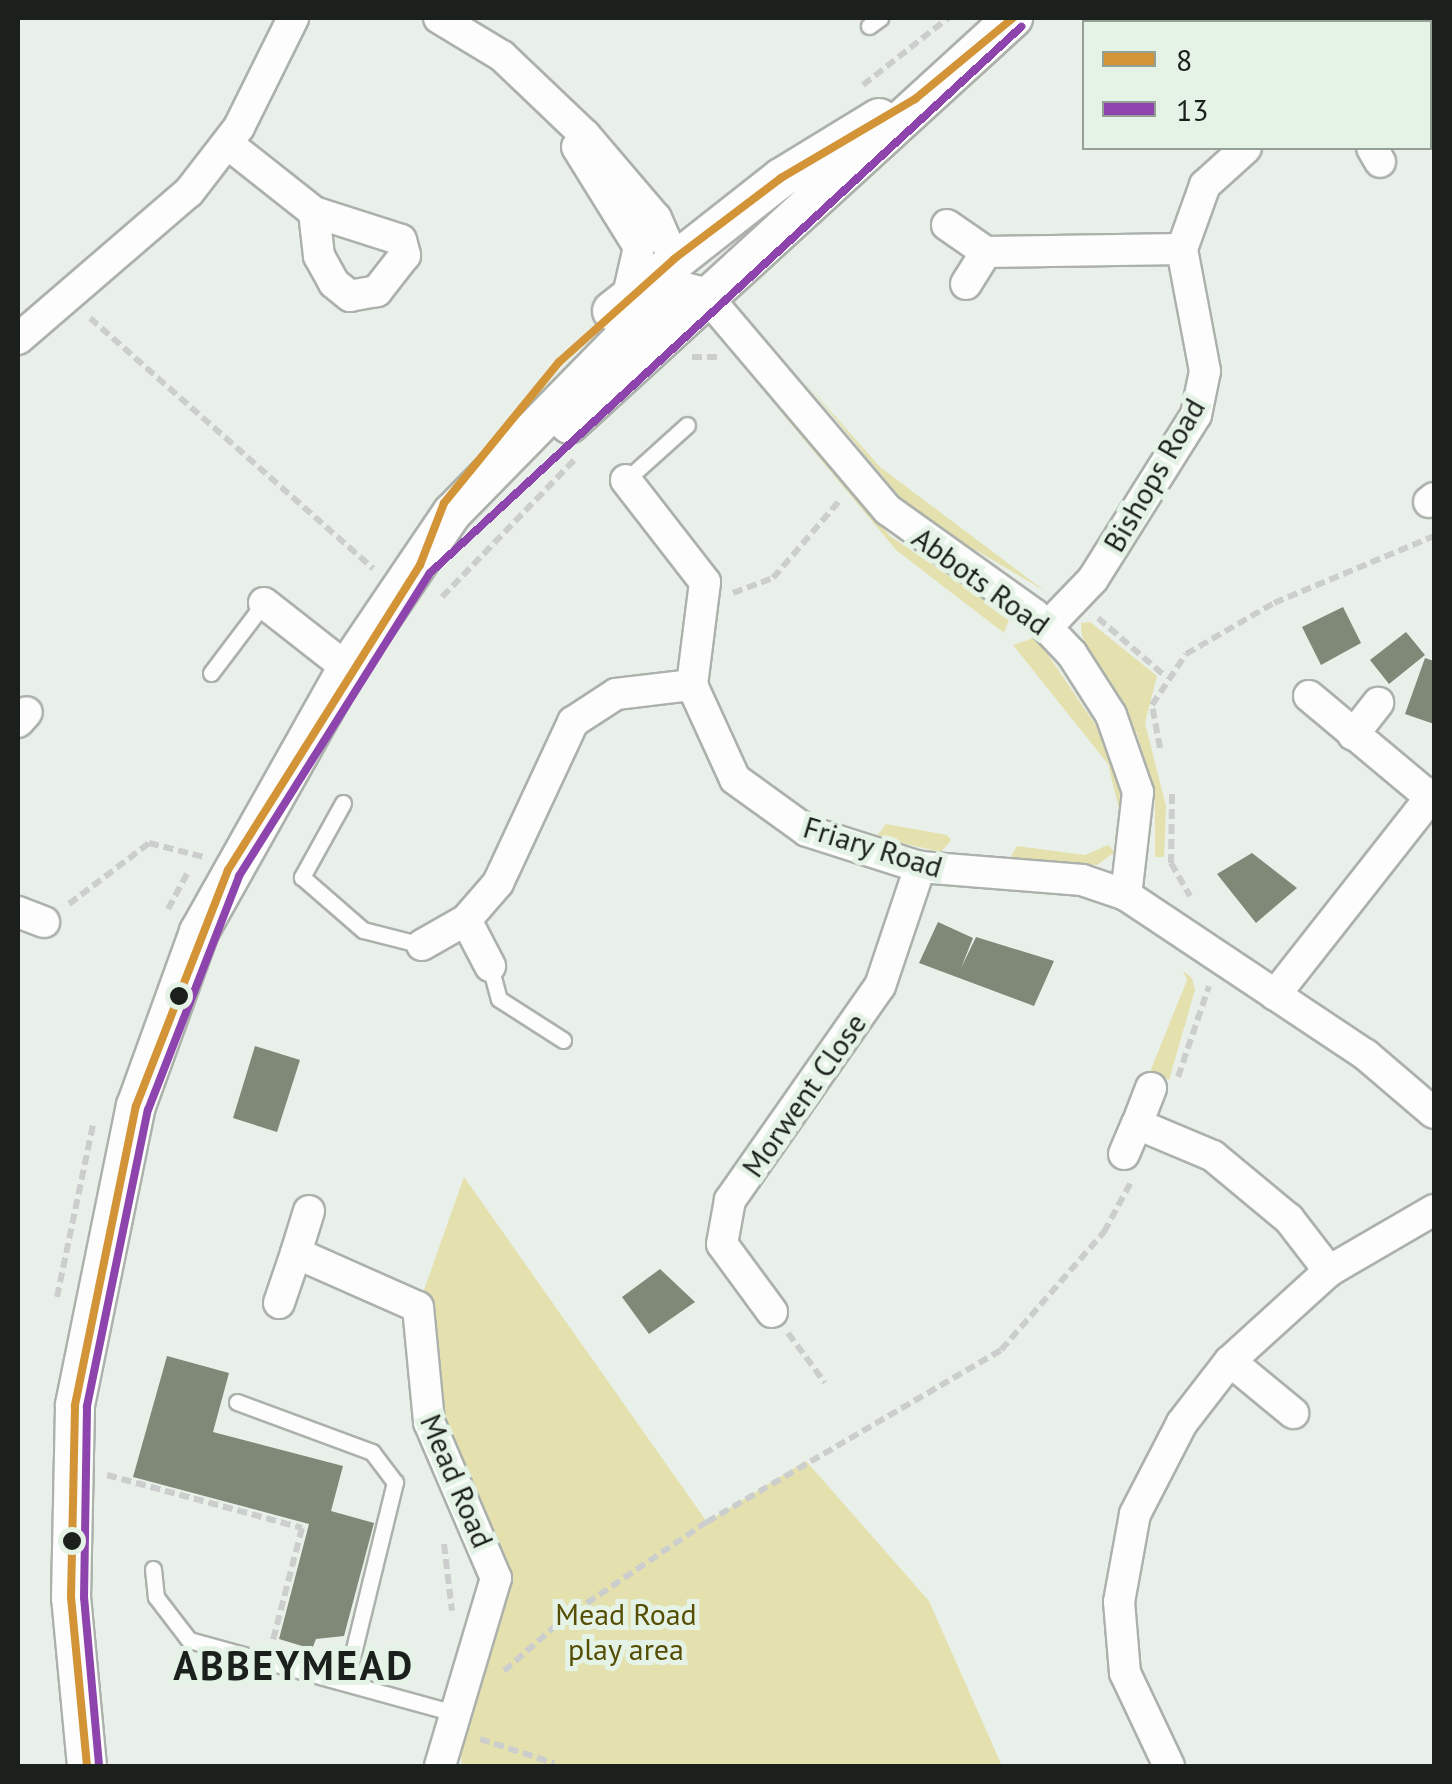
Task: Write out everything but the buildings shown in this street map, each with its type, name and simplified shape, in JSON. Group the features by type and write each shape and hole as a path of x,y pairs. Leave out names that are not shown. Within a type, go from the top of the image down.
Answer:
{"street":[{"path":"18,340 189,192 228,144 293,18"},
{"path":"439,18 475,26 548,97 644,226 708,298"},
{"path":"87,1766 70,1598 74,1405 136,1106 228,870 347,668 417,590 708,298 914,99 1013,18"},
{"path":"417,590 444,503 491,440 628,296 714,228 914,99"},
{"path":"228,144 314,212"},
{"name":"Bishops Road","path":"1048,626 1072,601 1204,394 1182,250 1205,185 1244,150"},
{"path":"947,225 986,252 1182,250"},
{"path":"644,226 683,234 714,228"},
{"path":"628,296 642,259 644,226"},
{"path":"966,284 986,252"},
{"name":"Abbots Road","path":"708,298 888,510 1048,626 1111,716 1134,774 1140,835 1126,895"},
{"path":"422,945 466,920 498,883 573,722 616,694 692,685 707,590 626,480"},
{"path":"264,602 347,668"},
{"name":"Friary Road","path":"692,685 725,762 763,806 807,830 920,867 1082,880 1126,895"},
{"path":"1275,995 1433,795 1309,696"},
{"path":"1354,735 1378,703"},
{"name":"Morwent Close","path":"772,1312 722,1244 730,1200 880,986 920,867"},
{"path":"1126,895 1275,995 1434,1113"},
{"path":"466,920 490,966"},
{"path":"1131,1161 1137,1124 1161,1090"},
{"path":"1137,1124 1213,1156 1289,1219 1329,1272"},
{"path":"1169,1766 1126,1674 1119,1602 1135,1514 1182,1423 1230,1361 1329,1272 1434,1210"},
{"path":"280,1303 309,1211"},
{"name":"Mead Road","path":"296,1253 404,1295 425,1323 429,1422 496,1578 470,1718 440,1766"},
{"path":"1230,1361 1292,1413"}],"lane":[{"path":"626,480 687,425"},
{"path":"212,672 264,602"},
{"path":"343,803 302,877 364,930 422,945"},
{"path":"490,966 499,1000 563,1040"},
{"path":"237,1402 372,1452 395,1482 346,1681"},
{"path":"154,1569 156,1597 180,1635 470,1718"}],"path":[{"path":"66,298 417,590 590,445"},
{"path":"680,357 720,357 740,340"},
{"path":"707,590 767,583 841,499"},
{"path":"1166,766 1152,719 1165,676 1248,616 1434,536"},
{"path":"1072,601 1165,676"},
{"path":"1168,778 1171,863 1200,905"},
{"path":"31,917 150,843 228,870"},
{"path":"1161,1090 1204,980 1221,958"},
{"path":"497,1688 523,1650 642,1566 1001,1350 1104,1232 1131,1161"},
{"path":"772,1312 825,1383"},
{"path":"106,1457 106,1492"},
{"path":"106,1474 302,1528 267,1660"},
{"path":"441,1524 454,1626"},
{"path":"470,1718 478,1738 474,1752"},
{"path":"478,1738 554,1763"}],"green space":[{"path":"804,381 880,467 1045,591 913,513"},
{"path":"776,406 890,536 1010,617 1004,633 896,550"},
{"path":"1090,622 1157,676 1145,723 1166,806 1164,857 1155,857 1155,796 1137,734 1082,636 1081,623"},
{"path":"1036,637 1105,739 1122,788 1124,840 1115,836 1120,813 1108,764 1013,645"},
{"path":"886,824 947,835 951,840 941,852 876,837"},
{"path":"1108,845 1115,852 1097,865 1009,860 1017,846 1085,855"},
{"path":"1183,971 1192,978 1195,990 1169,1080 1150,1072 1187,980"},
{"name":"Mead Road play area","path":"464,1177 707,1522 806,1461 929,1601 1002,1766 462,1766 457,1714 494,1602 429,1422 418,1307"}],"transit line":[{"name":"8","path":"87,1766 71,1598 75,1405 136,1106 228,870 420,565 444,503 559,362 674,259 781,178 915,99 1013,18"},
{"name":"13","path":"99,1765 84,1598 87,1406 148,1110 239,876 430,573 1021,27"}],"district":[{"name":"ABBEYMEAD","path":"294,1665"}]}
